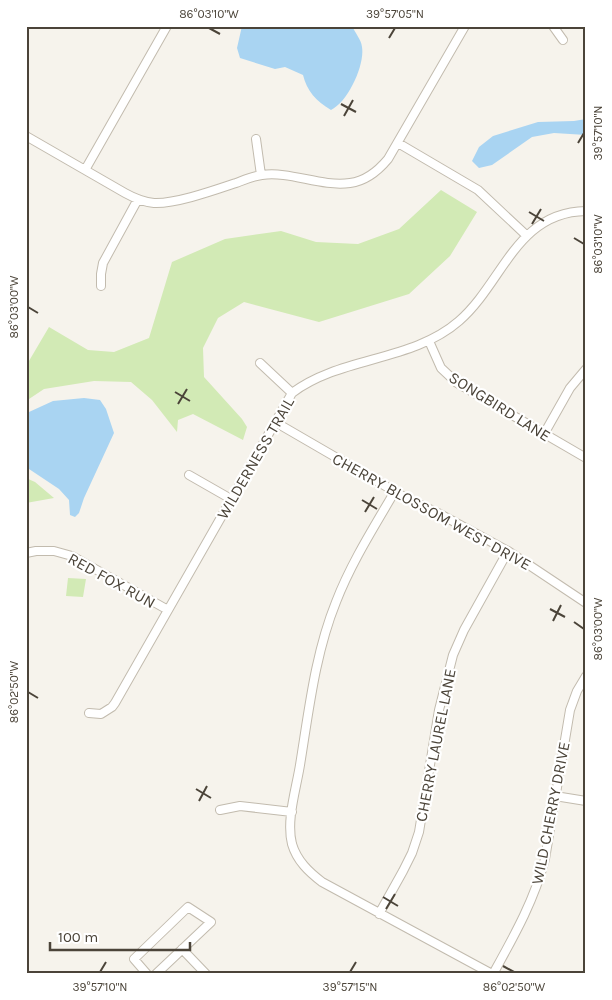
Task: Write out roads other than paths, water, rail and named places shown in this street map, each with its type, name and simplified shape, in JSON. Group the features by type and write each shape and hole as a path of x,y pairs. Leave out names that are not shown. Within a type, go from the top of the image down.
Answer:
{"street":[{"path":"85,170 167,26"},
{"path":"26,136 138,199 154,203 175,200 261,175 284,176 329,183 357,182 372,175 379,169 398,143 465,26"},
{"path":"553,26 563,40"},
{"path":"256,139 261,175"},
{"path":"398,143 478,190 526,235"},
{"path":"101,286 103,263 138,199"},
{"name":"WILDERNESS TRAIL","path":"89,712 101,714 112,707 292,393 313,379 429,341 460,320 526,235 552,218 586,211"},
{"name":"SONGBIRD LANE","path":"429,341 441,368 457,383 586,458"},
{"path":"260,363 292,393"},
{"path":"544,434 570,388 586,368"},
{"name":"CHERRY BLOSSOM WEST DRIVE","path":"275,422 395,491 438,512 508,551 586,603"},
{"path":"189,475 231,498"},
{"path":"395,491 347,576 335,603 324,637 315,676 292,812 292,843 298,858 306,869 322,882 493,974"},
{"name":"RED FOX RUN","path":"26,553 43,550 63,553 168,610"},
{"name":"CHERRY LAUREL LANE","path":"379,914 412,853 418,832 438,710 453,656 464,630 508,551"},
{"name":"WILD CHERRY DRIVE","path":"493,974 522,922 537,887 545,859 572,704 586,676"},
{"path":"555,796 586,801"},
{"path":"220,810 240,806 292,812"},
{"path":"147,974 134,959 188,906 211,922 156,974"},
{"path":"182,950 206,974"}],"water":[{"path":"242,26 352,26 362,47 361,63 354,82 343,99 331,110 313,95 303,75 285,67 275,69 240,58 237,48"},
{"path":"586,119 586,135 554,133 532,137 492,165 479,168 472,161 479,147 493,136 538,122"},
{"path":"84,398 100,400 106,409 114,433 79,513 75,517 70,515 69,500 59,489 26,467 26,415 53,401"}]}
